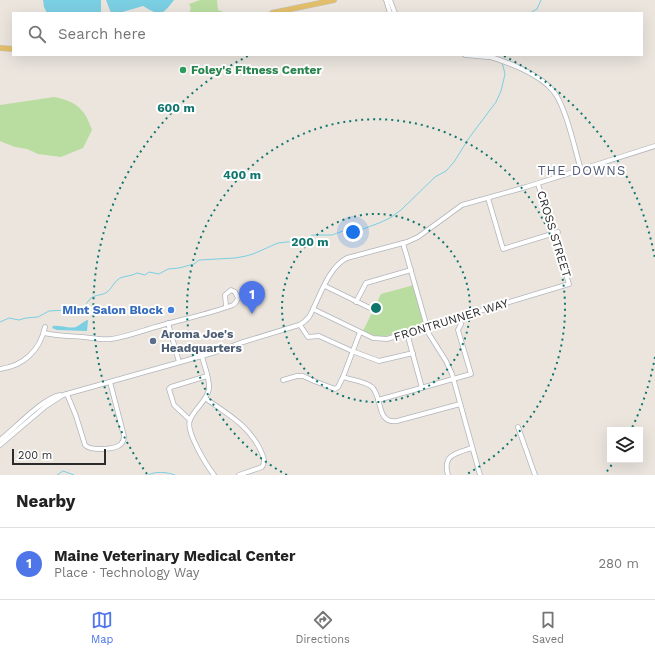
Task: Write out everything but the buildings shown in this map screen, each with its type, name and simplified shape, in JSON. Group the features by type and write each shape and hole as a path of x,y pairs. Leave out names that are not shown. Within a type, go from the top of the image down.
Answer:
{"main road":[{"path":"277,12 334,0"},
{"path":"0,48 12,49"}],"street":[{"path":"386,0 390,12"},
{"path":"390,0 395,12"},
{"path":"471,56 482,58 492,57"},
{"path":"488,56 519,68 534,76 555,92 563,109 582,170"},
{"path":"0,440 42,405 57,396 202,356 300,325 306,320 313,309 334,268 342,260 403,243 424,234 457,207 538,184 655,146"},
{"name":"CROSS STREET","path":"538,184 556,233 569,284"},
{"path":"488,198 503,249 556,233"},
{"path":"403,243 427,327 446,361 453,379 480,475"},
{"path":"356,302 366,283 411,270"},
{"name":"FRONTRUNNER WAY","path":"313,309 373,338 387,339 569,284"},
{"path":"325,286 372,309"},
{"path":"44,333 110,339 226,306"},
{"path":"378,400 471,374 458,330 461,324 460,317"},
{"path":"168,323 179,362"},
{"path":"300,325 308,337 320,336 352,351 379,361 413,353"},
{"path":"0,369 14,366 27,358 39,345 45,327"},
{"path":"283,380 303,376 335,388 338,387 360,332"},
{"path":"407,333 422,388"},
{"path":"202,356 209,388 205,398 190,420 189,424 191,432 205,462 214,475"},
{"path":"190,420 173,404 170,389 172,387 207,376"},
{"path":"343,377 369,386 374,390 384,417 387,420 394,422 460,404"},
{"path":"65,395 76,416 83,443 93,449 116,447 122,443 124,436 110,382"},
{"path":"0,445 46,406 65,395"},
{"path":"205,398 245,427 251,434 262,454 264,462 262,467 239,475"},
{"path":"518,426 535,475"},
{"path":"448,475 446,464 450,457 457,452 472,448"}],"green space":[{"path":"200,0 217,0 218,10 223,12 189,12 191,8 189,4"},
{"path":"54,97 68,101 83,111 92,130 83,148 61,157 38,154 0,141 0,105"},
{"path":"414,285 424,323 422,327 400,334 386,336 371,335 363,331 381,294"}],"water":[{"path":"43,0 101,0 101,12 46,12"},
{"path":"106,0 174,0 163,12 153,12 143,6 122,12 111,12"},
{"path":"87,320 87,331 57,330 52,328 53,326 70,328 76,327"}],"waterway":[{"path":"532,12 537,9 541,0"},
{"path":"0,322 9,318 19,320 38,317 49,311 66,310 75,314 82,310 92,297 109,291 118,279 122,277 137,273 145,275 149,272 159,274 168,269 194,264 199,260 246,256 278,243 304,240 313,235 332,235 343,231 355,232 390,218 401,210 435,177 446,171 454,162 469,138 496,102 501,91 505,74 502,62"},
{"path":"57,475 63,471 74,475"},
{"path":"148,475 162,472 175,475"}],"place":[{"name":"Foley's Fitness Center","path":"183,70"},
{"name":"Mint Salon Block","path":"171,310"},
{"name":"Maine Veterinary Medical Center","path":"252,314"},
{"name":"Aroma Joe's Headquarters","path":"153,341"}],"district":[{"name":"THE DOWNS","path":"582,170"}]}
